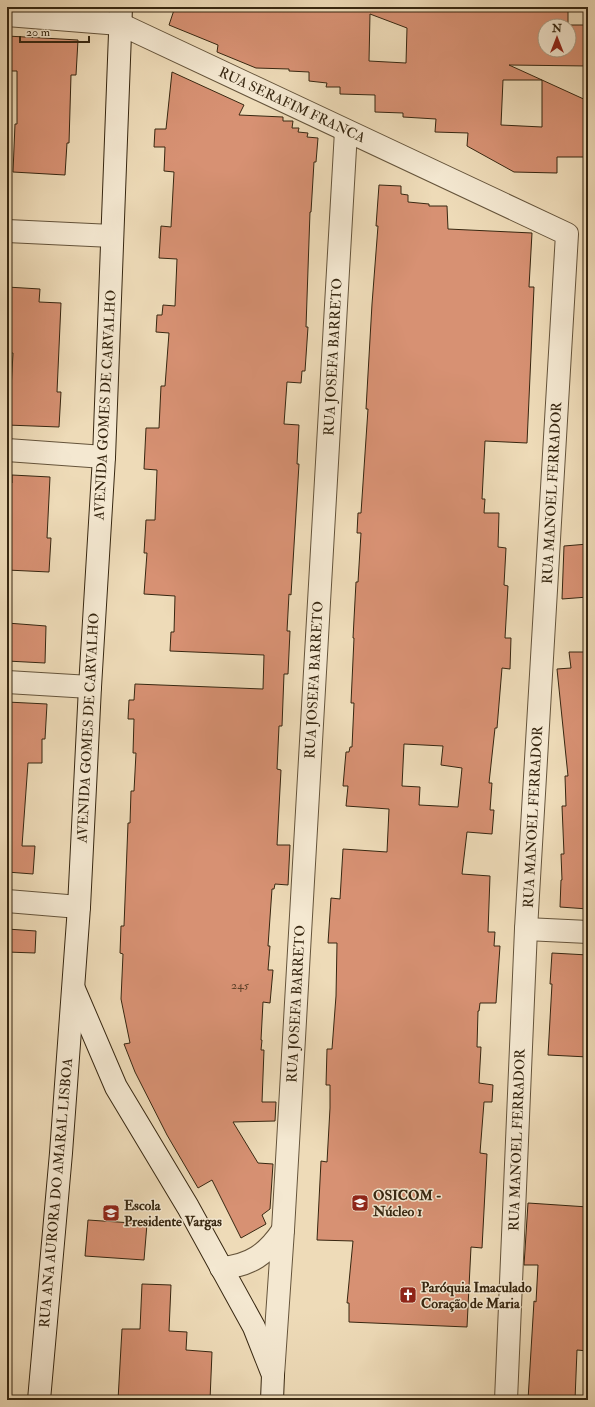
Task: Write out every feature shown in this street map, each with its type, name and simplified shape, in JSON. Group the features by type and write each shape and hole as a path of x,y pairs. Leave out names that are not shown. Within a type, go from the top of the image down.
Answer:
{"street":[{"name":"RUA SERAFIM FRANCA","path":"7,15 120,15 346,130 567,234"},
{"name":"AVENIDA GOMES DE CARVALHO","path":"120,15 104,457 90,687 79,907 73,986 116,1087 188,1207 254,1327 273,1375 272,1400"},
{"name":"RUA JOSEFA BARRETO","path":"273,1375 283,1230 346,130"},
{"path":"7,231 112,236"},
{"name":"RUA MANOEL FERRADOR","path":"506,1400 526,930 567,234"},
{"path":"7,450 104,457"},
{"path":"7,682 90,687"},
{"path":"7,901 79,907"},
{"path":"526,930 588,932"},
{"name":"RUA ANA AURORA DO AMARAL LISBOA","path":"39,1400 61,1153 73,986"},
{"path":"221,1268 232,1267 253,1260 265,1252 275,1242 283,1230"}],"building":[{"path":"175,7 568,7 568,18 537,18 537,58 577,58 577,25 588,25 588,66 509,65 542,80 588,101 588,157 557,157 557,173 514,172 467,146 468,133 435,132 436,119 403,117 403,113 375,112 375,95 340,94 340,87 326,87 327,83 309,81 309,72 289,71 289,69 256,68 217,52 218,45 169,25","holes":["370,14 407,28 406,63 369,61","503,80 542,80 542,127 501,125"]},
{"path":"7,36 78,40 76,75 71,75 69,143 67,143 65,175 13,172 15,124 17,124 17,71 7,71"},
{"path":"172,72 244,105 239,115 283,117 283,121 293,121 292,128 299,128 298,132 308,133 307,137 318,138 316,162 314,162 310,212 306,327 308,327 305,371 302,371 301,383 287,382 284,424 299,425 297,464 299,464 291,595 289,594 287,631 290,631 288,674 284,674 282,726 279,726 277,769 281,770 277,845 290,845 288,885 275,884 274,889 272,889 268,970 273,970 270,1003 263,1002 261,1040 261,1050 264,1050 262,1102 276,1102 275,1121 233,1122 258,1163 273,1164 270,1209 262,1215 266,1224 241,1238 212,1180 198,1188 167,1135 135,1072 124,1044 130,1043 121,999 123,954 120,953 121,926 124,926 128,823 130,823 131,791 134,791 136,753 133,753 134,719 128,719 129,700 134,700 135,684 263,689 264,655 170,651 171,632 174,632 175,596 144,594 147,553 144,553 146,520 155,520 157,470 144,469 146,428 159,428 161,386 165,386 169,333 156,332 157,315 162,315 163,305 175,306 177,259 159,258 161,226 171,227 174,172 164,171 165,147 154,147 155,129 166,129"},
{"path":"379,185 401,186 401,194 408,195 408,202 429,204 429,206 447,206 448,229 532,233 529,287 534,287 527,443 485,441 482,499 485,499 484,513 499,513 498,547 506,548 504,585 508,586 505,638 511,638 510,669 502,668 497,728 495,728 489,783 492,783 490,810 494,810 492,834 467,832 462,874 490,876 488,932 495,932 494,946 500,946 496,1003 480,1003 478,1011 477,1047 481,1047 479,1083 493,1085 492,1102 484,1102 480,1153 487,1154 482,1248 471,1247 467,1327 349,1322 349,1303 347,1303 353,1241 317,1240 321,1161 327,1162 330,1108 330,1085 326,1085 327,1049 332,1049 336,996 337,943 328,943 331,898 340,899 343,849 387,852 389,809 346,806 348,786 343,786 346,752 349,752 350,747 352,747 354,703 351,703 353,638 356,582 358,582 361,533 357,533 358,513 361,513 368,409 366,409 378,226 376,226","holes":["404,744 443,746 441,765 462,768 458,807 419,805 420,787 402,786"]},
{"path":"7,287 40,289 39,302 61,303 57,392 61,392 59,427 7,425 7,390 11,390 13,353 7,353"},
{"path":"12,475 50,477 47,538 51,538 49,572 7,570 7,482 12,483"},
{"path":"588,544 588,597 562,599 564,546"},
{"path":"7,623 46,626 45,663 7,661"},
{"path":"569,652 588,652 588,909 560,907 562,880 561,854 564,854 562,806 566,806 565,776 568,776 557,669 571,668"},
{"path":"7,702 47,704 45,739 42,739 42,763 28,763 22,846 35,846 33,874 7,872"},
{"path":"7,929 36,931 35,953 7,952"},
{"path":"552,953 588,955 588,1057 548,1055 552,984 550,984"},
{"path":"528,1203 588,1207 588,1351 577,1350 575,1400 528,1400 534,1301 536,1302 538,1265 524,1265"},
{"path":"88,1220 147,1224 144,1260 85,1256"},
{"path":"142,1284 171,1285 169,1331 187,1332 186,1350 212,1352 210,1400 118,1400 122,1329 140,1329"}],"place":[{"name":"OSICOM - Núcleo 1","path":"360,1203"},
{"name":"Escola Presidente Vargas","path":"111,1213"},
{"name":"Paróquia Imaculado Coração de Maria","path":"408,1295"}]}
